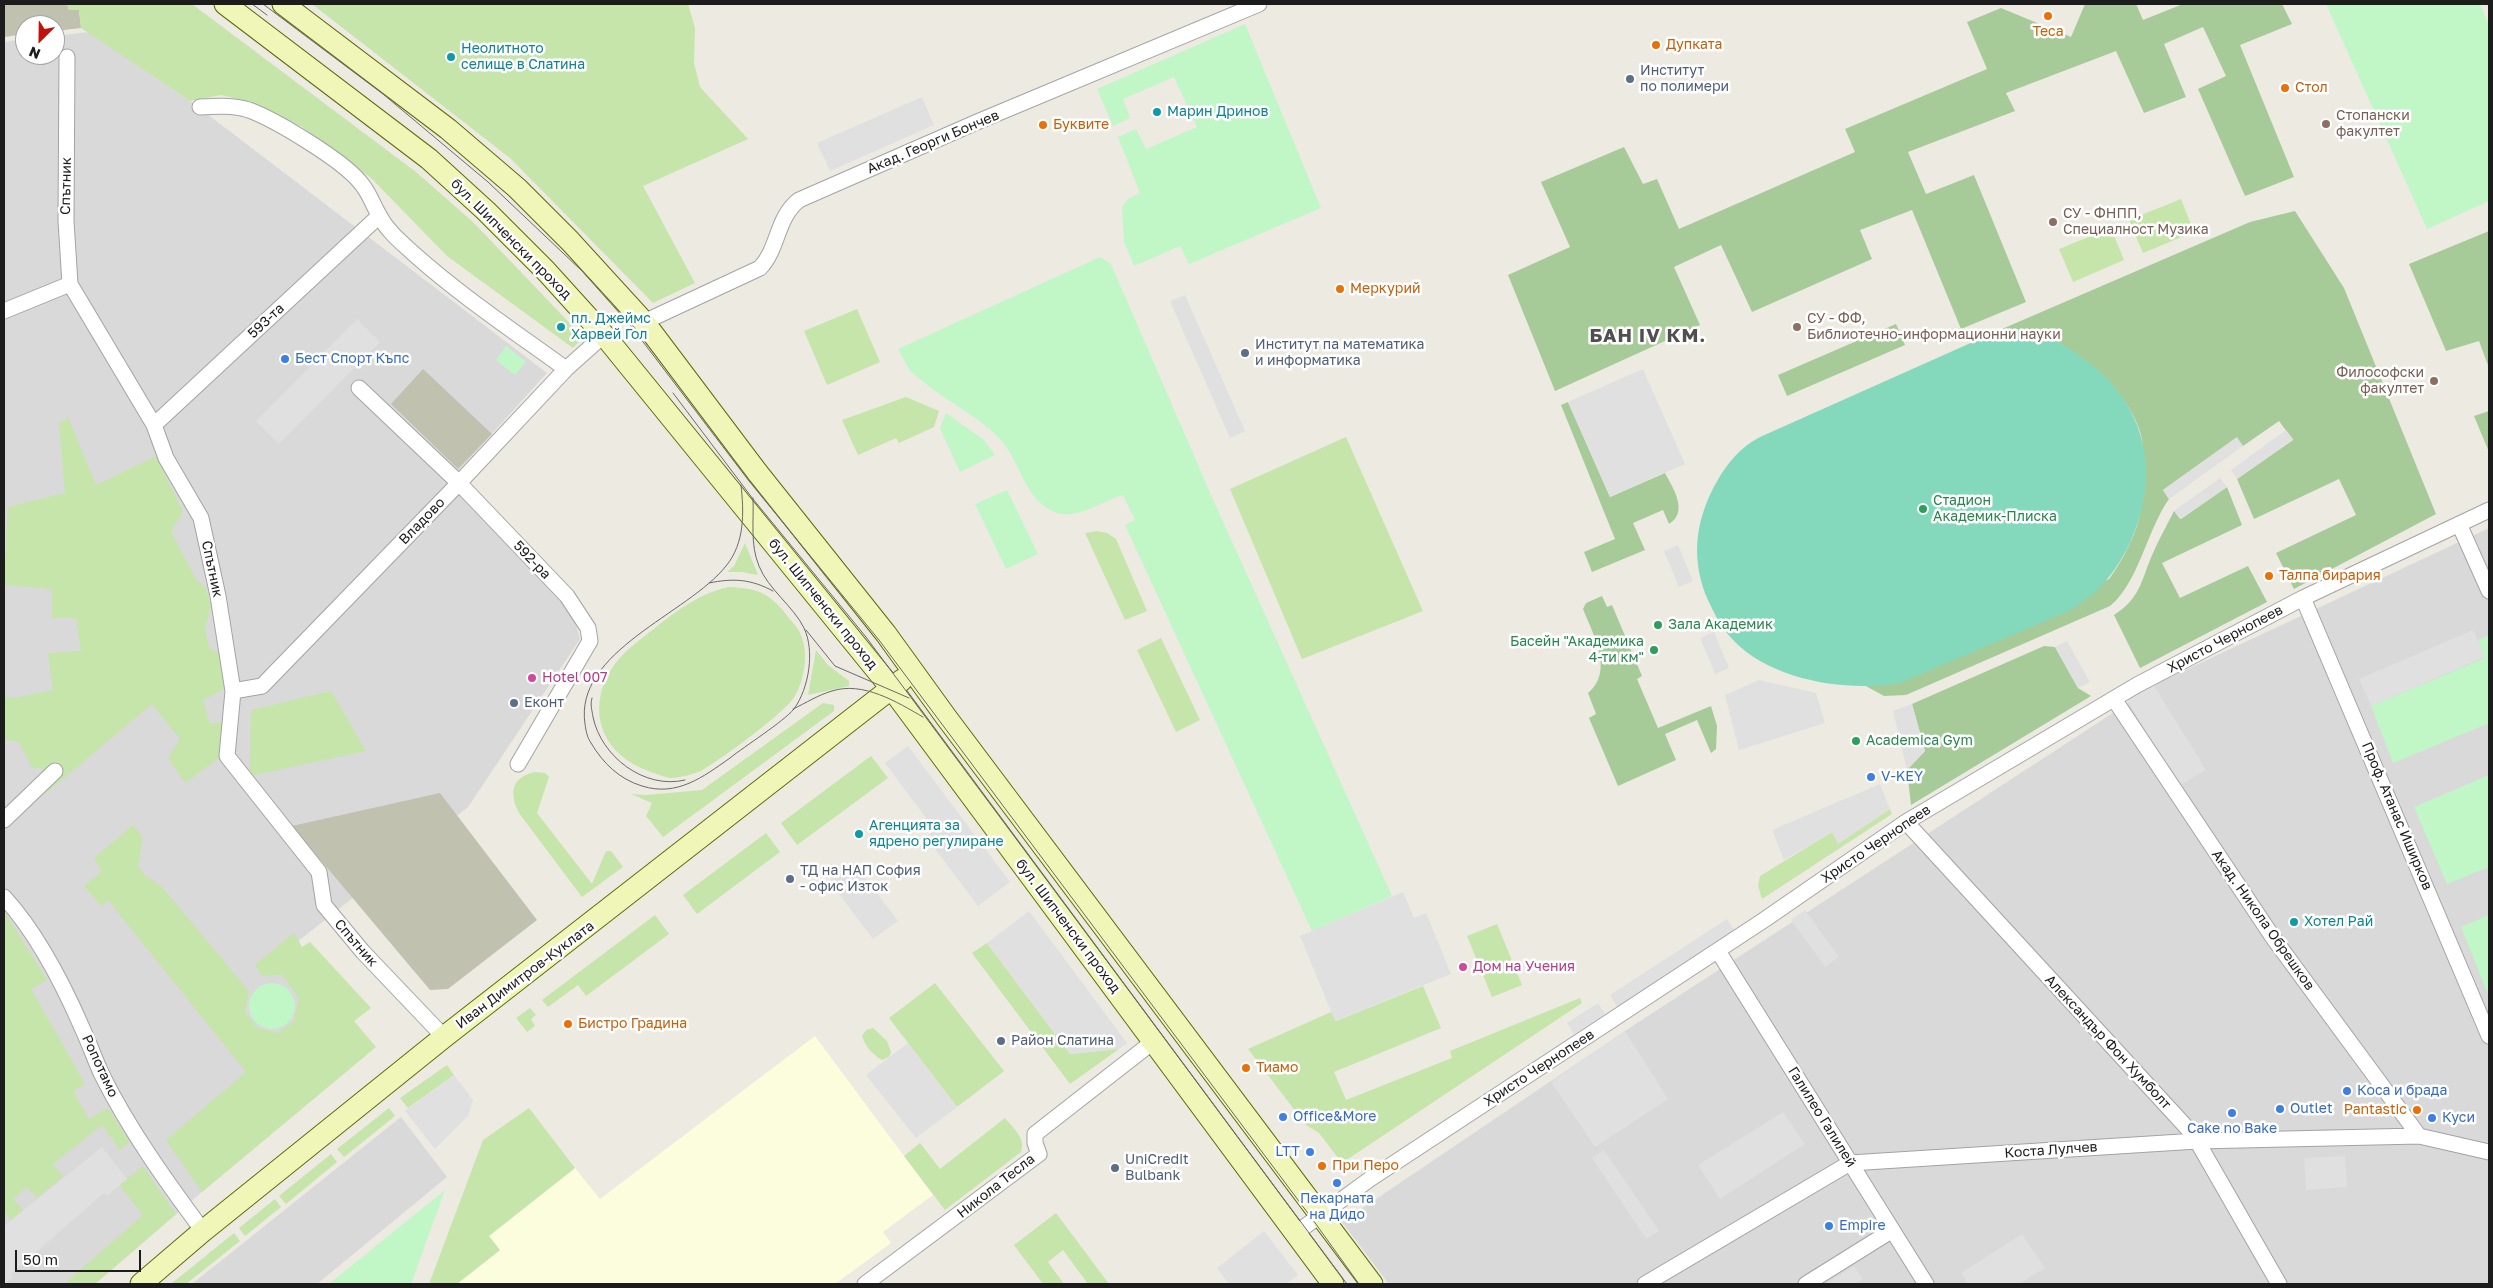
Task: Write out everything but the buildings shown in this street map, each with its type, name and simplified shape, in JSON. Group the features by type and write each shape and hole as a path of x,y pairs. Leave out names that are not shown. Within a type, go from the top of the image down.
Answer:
{"main road":[{"name":"бул. Шипченски проход","path":"225,4 429,159 493,217 604,335 892,689 1333,1284"},
{"name":"бул. Шипченски проход","path":"282,4 448,129 517,188 570,240 644,322 757,472 886,634 1372,1284"},
{"name":"Иван Димитров-Куклата","path":"141,1284 203,1231 444,1036 913,672"}],"street":[{"name":"Акад. Георги Бончев","path":"644,322 760,268 770,258 782,220 789,208 799,200 977,122 1258,4"},
{"name":"Спътник","path":"67,57 66,221 70,284 154,426 166,458 201,518 218,596 233,691 227,756 319,872 324,906 363,952 444,1036"},
{"path":"200,107 223,106 248,110 283,126 358,180 369,192 379,216 394,236 436,273 566,369"},
{"name":"593-та","path":"154,426 379,216"},
{"path":"4,311 70,284"},
{"name":"Владово","path":"233,691 262,686 459,483 566,369 604,335"},
{"name":"592-ра","path":"359,388 459,483 567,596 588,628 590,642 518,764"},
{"name":"Христо Чернопеев","path":"1296,1233 1370,1179 1718,950 1906,822 2114,699 2303,598 2489,510"},
{"path":"2459,524 2489,591"},
{"name":"Проф. Атанас Иширков","path":"2303,598 2489,1036"},
{"name":"Акад. Никола Обрешков","path":"2114,699 2274,939 2419,1136"},
{"path":"4,820 55,771"},
{"name":"Александър Фон Хумболт","path":"1906,822 2198,1141 2279,1284"},
{"name":"Ропотамо","path":"4,897 16,910 55,974 83,1029 102,1075 140,1143 203,1231"},
{"name":"Галилео Галилей","path":"1718,950 1891,1231 1926,1284"},
{"name":"Никола Тесла","path":"865,1284 1039,1154 1035,1143 1035,1134 1154,1041"},
{"name":"Коста Лулчев","path":"1645,1284 1850,1163 2198,1141 2419,1136 2489,1149"},
{"path":"1806,1284 1891,1231"}],"shaded area":[{"path":"4,4 67,4 69,10 79,10 81,28 65,30 65,15 15,15 15,35 4,37"},
{"path":"88,32 190,101 547,373 449,481 572,611 580,639 468,807 283,953 365,1056 95,1284 4,1284 4,42 15,40 15,65 65,65 65,35"},
{"path":"922,97 934,125 830,171 817,143"},
{"path":"1185,295 1245,431 1230,438 1170,301"},
{"path":"357,319 380,342 279,444 256,421"},
{"path":"423,369 492,434 458,469 391,404"},
{"path":"1643,369 1685,464 1610,497 1568,402"},
{"path":"2286,430 2293,439 2237,479 2231,470"},
{"path":"2237,437 2243,446 2169,499 2163,490"},
{"path":"2220,478 2227,487 2180,519 2174,511"},
{"path":"2489,528 2489,1284 1389,1284 1342,1222 1631,1027 2162,681"},
{"path":"1678,545 1693,581 1679,587 1664,551"},
{"path":"2473,630 2485,657 2371,706 2359,679"},
{"path":"1714,632 1729,668 1715,674 1700,638"},
{"path":"2067,641 2090,682 2078,688 2055,647"},
{"path":"1759,680 1816,693 1825,723 1739,750 1725,695"},
{"path":"2153,684 2206,770 2179,786 2127,700"},
{"path":"1912,704 1925,751 1907,770 1893,711"},
{"path":"908,746 1010,882 978,906 926,837 935,830 885,763"},
{"path":"1880,784 1890,809 1838,844 1832,832 1784,860 1772,830"},
{"path":"440,793 537,920 448,989 430,990 292,826"},
{"path":"854,863 898,921 873,939 829,881"},
{"path":"1403,892 1414,918 1426,913 1451,974 1335,1021 1300,936"},
{"path":"1805,910 1839,957 1825,967 1791,920"},
{"path":"1029,911 1127,1043 1119,1049 1070,1054 987,943"},
{"path":"1727,919 1734,930 1617,1007 1610,995"},
{"path":"1598,1003 1605,1014 1574,1034 1567,1023"},
{"path":"1625,1031 1668,1099 1595,1147 1551,1082"},
{"path":"815,1036 933,1195 883,1232 891,1243 835,1284 457,1284 499,1251 489,1236 575,1168 600,1199"},
{"path":"908,1043 957,1107 916,1138 866,1075"},
{"path":"454,1075 473,1100 468,1116 435,1149 405,1111"},
{"path":"1783,1112 1805,1144 1720,1199 1698,1165"},
{"path":"401,1117 447,1177 317,1284 192,1284"},
{"path":"102,1147 127,1179 107,1196 104,1193 11,1274 13,1277 4,1284 4,1226"},
{"path":"1604,1150 1659,1231 1646,1239 1592,1158"},
{"path":"2345,1156 2347,1187 2306,1190 2304,1158"},
{"path":"1264,1231 1298,1275 1286,1284 1229,1284 1217,1268"},
{"path":"2022,1234 2045,1268 2019,1284 1968,1284 1961,1273"},
{"path":"1854,1266 1863,1279 1855,1284 1826,1284"}],"green space":[{"path":"67,4 192,4 416,172 473,222 583,337 573,348 447,256 371,178 302,127 250,102 221,95 190,101 81,28 79,10 69,10"},
{"path":"312,4 688,4 695,28 694,63 700,87 748,139 643,186 695,283 653,303 510,158"},
{"path":"2085,4 2136,4 2143,20 2183,4 2282,4 2292,24 2240,45 2294,177 2245,196 2198,89 2226,76 2203,27 2164,44 2186,97 2144,113 2116,51 2006,93 2015,111 1908,152 1926,194 1974,175 2026,302 1961,329 1912,210 1860,230 1872,259 1752,312 1721,245 1674,267 1700,325 1555,391 1508,275 1570,247 1541,182 1624,147 1643,184 1657,179 1679,229 1855,152 1845,129 1987,69 1967,22 2001,8 2071,37"},
{"path":"2326,4 2480,4 2489,25 2489,201 2427,229"},
{"path":"1245,24 1321,208 1189,264 1180,246 1134,266 1124,242 1122,207 1128,199 1140,193 1118,137 1136,129 1146,149 1197,127 1174,77 1123,99 1130,118 1113,126 1097,89"},
{"path":"2181,199 2194,232 2143,253 2129,220"},
{"path":"2295,211 2344,288 2436,514 2294,589 2276,553 2356,515 2339,479 2254,519 2237,479 2293,440 2279,421 2243,446 2236,438 2163,490 2169,499 2154,526 2128,584 2110,606 1906,695 1884,696 1864,685 2109,579 2123,557 2135,532 2142,507 2143,451 2141,434 2129,408 2100,373 2070,350 2043,335 2023,330 2002,329 2250,222"},
{"path":"2111,228 2124,260 2073,282 2059,249"},
{"path":"2489,231 2489,368 2479,341 2446,351 2409,264"},
{"path":"1100,257 1111,264 1211,495 1392,896 1312,931 1125,525 1135,520 1123,495 1073,514 1057,513 1046,507 1030,490 1000,439 974,417 935,391 913,373 898,349"},
{"path":"857,309 880,362 827,385 804,331"},
{"path":"1896,324 1905,345 1787,396 1778,375"},
{"name":"Стадион Академик-Плиска","path":"2002,329 2023,330 2043,335 2071,350 2102,374 2120,394 2133,416 2142,439 2146,464 2145,490 2140,516 2130,543 2111,575 2086,600 2064,613 1900,683 1857,686 1812,681 1770,666 1751,655 1730,637 1717,619 1701,581 1697,557 1698,533 1704,509 1718,479 1729,463 1743,449 1760,437"},
{"path":"506,346 526,362 515,375 496,360"},
{"path":"906,397 939,411 934,427 899,443 896,438 858,455 842,420"},
{"path":"1568,402 1610,497 1665,473 1678,500 1679,507 1675,519 1669,524 1663,510 1633,523 1645,550 1592,572 1584,552 1615,539 1561,405"},
{"path":"2489,411 2489,452 2474,416"},
{"path":"946,413 983,439 995,455 960,472 940,428"},
{"path":"68,417 96,485 156,456 183,512 171,532 197,581 205,586 211,606 205,628 209,648 223,655 228,687 203,700 210,724 224,721 222,756 185,783 168,758 180,739 152,704 45,794 42,768 32,768 19,742 4,739 4,696 14,698 53,690 48,653 81,651 76,618 52,618 52,589 4,585 8,507 65,493 59,424"},
{"path":"1346,437 1423,611 1302,659 1230,489"},
{"path":"2227,487 2242,525 2162,563 2180,598 2248,566 2267,602 2140,668 2114,615 2123,609 2135,595 2155,548 2174,511 2181,519"},
{"path":"1007,490 1038,554 1006,569 975,504"},
{"path":"1097,531 1107,533 1116,539 1147,611 1125,620 1085,533"},
{"path":"745,543 758,575 727,572 734,566"},
{"path":"729,587 748,589 764,594 776,603 798,629 803,640 805,665 798,689 789,704 766,724 701,771 671,778 658,775 627,760 612,746 603,731 600,697 606,679 616,662 631,647 677,611 702,596"},
{"path":"1602,596 1607,607 1612,605 1642,676 1637,679 1658,728 1711,706 1717,726 1716,749 1711,753 1697,720 1665,734 1676,760 1618,786 1589,718 1596,714 1588,693 1596,684 1601,664 1596,642 1583,609 1586,603"},
{"path":"2489,635 2489,723 2393,763 2371,706 2485,658 2478,640"},
{"path":"1161,638 1200,720 1176,732 1137,650"},
{"path":"2044,646 2055,647 2078,688 2091,696 1911,805 1907,770 1925,751 1912,704"},
{"path":"816,650 828,665 849,681 849,686 808,695"},
{"path":"331,691 366,751 250,776 251,710"},
{"path":"823,703 834,705 834,711 663,837 646,816 652,803 631,794 646,795 702,790"},
{"path":"871,756 888,778 797,845 781,823"},
{"path":"535,772 545,773 549,777 537,813 592,884 606,851 611,851 623,867 582,897 519,813 516,806 513,793 514,787 521,778"},
{"path":"2489,775 2489,867 2447,884 2414,807"},
{"path":"1890,809 1892,814 1762,899 1758,886 1760,876 1832,832 1839,843"},
{"path":"133,825 143,838 138,867 146,876 161,886 249,991 245,1012 257,1028 278,1033 294,1021 299,998 282,975 262,976 255,965 294,933 302,947 310,942 371,1008 354,1021 376,1047 202,1192 166,1140 246,1072 108,900 101,906 84,886 102,871 94,858"},
{"path":"766,833 780,852 697,914 683,895"},
{"path":"4,911 47,980 31,989 85,1084 73,1091 89,1119 108,1108 130,1142 120,1150 102,1125 53,1164 63,1177 37,1198 27,1187 13,1199 23,1210 11,1220 4,1212"},
{"path":"655,915 669,934 586,996 578,985 548,1007 542,1000"},
{"path":"2489,915 2489,997 2461,927"},
{"path":"1497,924 1522,985 1492,997 1467,936"},
{"path":"987,943 1070,1054 1119,1049 1070,1084 972,953"},
{"path":"272,983 285,987 291,993 295,1006 291,1019 285,1025 272,1029 259,1025 253,1019 249,1006 253,993 259,987"},
{"path":"935,983 1004,1071 957,1107 889,1018"},
{"path":"1423,986 1441,1028 1334,1072 1346,1100 1452,1058 1450,1051 1580,998 1582,1003 1342,1163 1319,1133 1306,1125 1248,1049 1331,1012 1336,1021"},
{"path":"530,1008 536,1015 531,1019 535,1026 527,1032 516,1018"},
{"path":"873,1028 887,1041 891,1052 889,1057 882,1060 870,1050 862,1036 866,1030"},
{"path":"447,1065 454,1075 408,1108 400,1098"},
{"path":"389,1108 395,1116 344,1157 337,1149"},
{"path":"529,1108 575,1168 489,1236 500,1250 457,1284 429,1284 483,1140"},
{"path":"1005,1118 1015,1129 1022,1142 1021,1152 945,1210 904,1156 920,1143 940,1169"},
{"path":"331,1154 337,1162 286,1204 279,1196"},
{"path":"143,1166 176,1214 95,1284 64,1284 143,1215 119,1185"},
{"path":"445,1190 411,1284 329,1284"},
{"path":"275,1199 281,1207 245,1236 239,1228"},
{"path":"1056,1213 1109,1284 1088,1284 1063,1250 1048,1262 1064,1284 1043,1284 1014,1245"},
{"path":"234,1233 240,1241 186,1284 171,1284"}],"tram line":[{"path":"252,4 267,15"},
{"path":"263,4 383,94 488,182 582,271 631,326 749,481 879,640 1359,1284"},
{"path":"673,393 753,499 866,637 1347,1284"},
{"path":"741,485 742,527 737,547 726,566 709,584 637,636 615,655 597,675 586,698 585,724 590,741 612,769 634,783 655,789 667,789 678,787 700,778 789,714 794,709 803,691 807,680 810,658 807,637 800,620 768,582 759,566 753,541 753,498"},
{"path":"709,583 726,580 742,581 757,584 773,591"},
{"path":"806,630 835,666 909,698"},
{"path":"793,709 832,691 856,689 868,691 891,700 923,717"},
{"path":"592,698 593,717 598,731 605,745 615,757 640,775 654,780 670,782 685,780"}],"place":[{"name":"Теса","path":"2048,16"},
{"name":"Дупката","path":"1656,45"},
{"name":"Неолитното селище в Слатина","path":"451,57"},
{"name":"Институт по полимери","path":"1630,79"},
{"name":"Стол","path":"2285,88"},
{"name":"Марин Дринов","path":"1157,112"},
{"name":"Стопански факултет","path":"2326,124"},
{"name":"Буквите","path":"1043,125"},
{"name":"СУ - ФНПП, Специалност Музика","path":"2053,222"},
{"name":"Меркурий","path":"1340,289"},
{"name":"пл. Джеймс Харвей Гол","path":"561,327"},
{"name":"СУ - ФФ, Библиотечно-информационни науки","path":"1797,327"},
{"name":"Институт па математика и информатика","path":"1245,353"},
{"name":"Бест Спорт Къпс","path":"285,359"},
{"name":"Философски факултет","path":"2434,381"},
{"name":"Стадион Академик-Плиска","path":"1923,509"},
{"name":"Талпа бирария","path":"2269,576"},
{"name":"Зала Академик","path":"1658,625"},
{"name":"Басейн \"Академика 4-ти км\"","path":"1654,650"},
{"name":"Hotel 007","path":"532,678"},
{"name":"Еконт","path":"514,703"},
{"name":"Academica Gym","path":"1856,741"},
{"name":"V-KEY","path":"1871,777"},
{"name":"Агенцията за ядрено регулиране","path":"859,834"},
{"name":"ТД на НАП София - офис Изток","path":"790,879"},
{"name":"Хотел Рай","path":"2294,922"},
{"name":"Дом на Учения","path":"1463,967"},
{"name":"Бистро Градина","path":"568,1024"},
{"name":"Район Слатина","path":"1001,1041"},
{"name":"Тиамо","path":"1246,1068"},
{"name":"Коса и брада","path":"2347,1091"},
{"name":"Outlet","path":"2280,1109"},
{"name":"Pantastic","path":"2417,1110"},
{"name":"Cake no Bake","path":"2232,1113"},
{"name":"Office&More","path":"1283,1117"},
{"name":"Куси","path":"2432,1118"},
{"name":"LTT","path":"1310,1152"},
{"name":"При Перо","path":"1322,1166"},
{"name":"UniCredit Bulbank","path":"1115,1168"},
{"name":"Пекарната на Дидо","path":"1337,1183"},
{"name":"Empire","path":"1829,1226"}],"district":[{"name":"БАН IV КМ.","path":"1648,336"}]}
